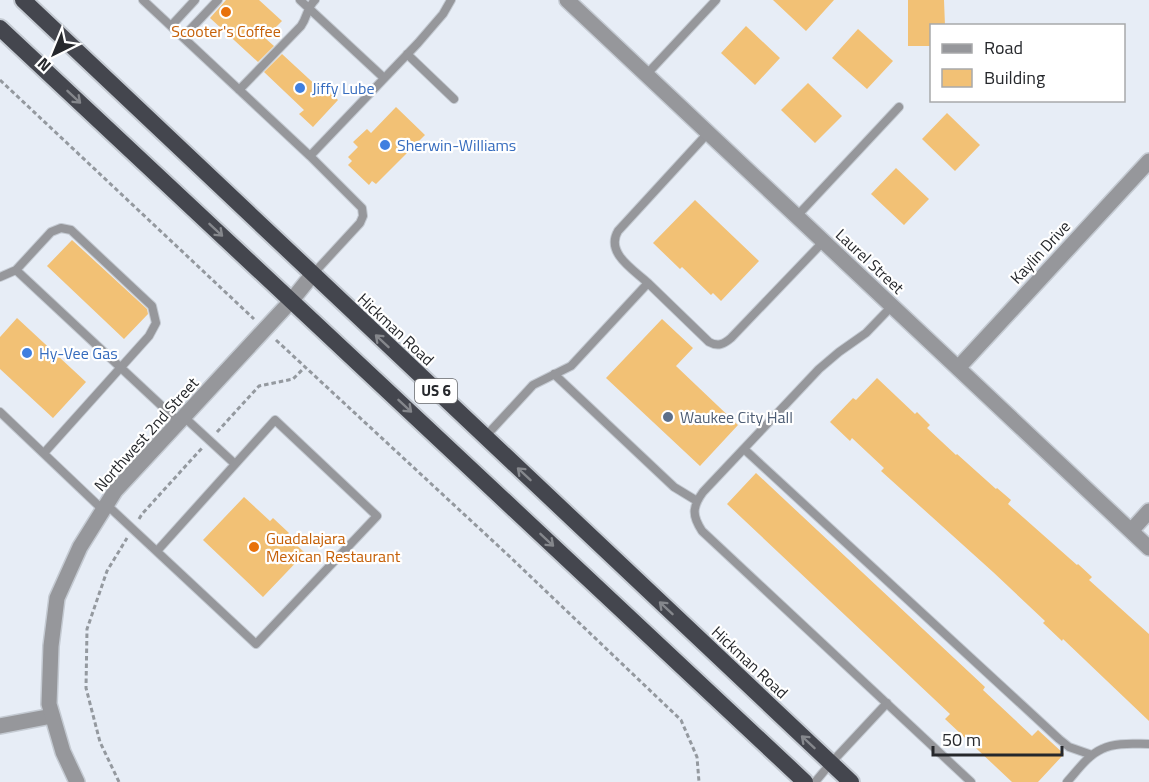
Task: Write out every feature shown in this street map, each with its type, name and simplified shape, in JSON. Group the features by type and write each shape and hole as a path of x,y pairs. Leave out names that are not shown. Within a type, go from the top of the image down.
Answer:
{"highway":[{"name":"Hickman Road","path":"22,0 851,782"},
{"name":"US 6","path":"0,28 805,782"}],"street":[{"name":"Laurel Street","path":"567,0 1149,548"},
{"name":"Kaylin Drive","path":"958,368 1149,161"},
{"name":"Northwest 2nd Street","path":"77,782 63,752 49,704 51,646 57,598 80,547 115,491 292,300 312,275"},
{"path":"1131,531 1149,511"},
{"path":"0,726 52,716"}],"lane":[{"path":"143,0 310,156 362,208 363,216 360,223 312,275"},
{"path":"171,26 195,0"},
{"path":"183,37 218,0"},
{"path":"300,0 384,78"},
{"path":"240,90 301,26 306,19 308,8 315,0"},
{"path":"310,156 407,54 443,14 452,0"},
{"path":"646,75 716,0"},
{"path":"407,54 454,99"},
{"path":"796,216 899,107"},
{"path":"708,133 618,231 615,237 618,256 709,342 721,345 731,338 823,242"},
{"path":"0,277 16,270 51,232 61,228 71,230 152,306 156,323 149,336 44,453"},
{"path":"16,270 121,367 235,464"},
{"path":"485,437 532,386 571,366 648,283"},
{"path":"892,306 866,333 819,369 703,492 694,511 696,521 702,531 971,782"},
{"path":"554,374 674,487 697,501"},
{"path":"0,412 157,551 256,644 377,516 275,420 157,551"},
{"path":"744,449 1059,739 1070,747 1092,755"},
{"path":"815,782 886,703"},
{"path":"1067,782 1092,755 1101,749 1115,745 1149,744"}],"path":[{"path":"0,80 681,720 697,757 699,782"}],"building":[{"path":"226,0 259,0 282,21 265,38 274,46 258,62 210,18"},
{"path":"773,0 834,0 806,31"},
{"path":"908,0 944,0 945,24 930,24 930,46 908,46"},
{"path":"746,26 780,58 755,85 721,53"},
{"path":"858,29 893,61 867,89 832,58"},
{"name":"Jiffy Lube","path":"282,54 321,90 324,86 338,100 313,127 299,114 304,110 264,72"},
{"path":"808,83 842,116 815,143 781,110"},
{"name":"Sherwin-Williams","path":"396,107 425,135 376,184 372,181 369,185 348,165 352,161 348,157 358,147 353,142 367,129 371,133"},
{"path":"947,113 980,145 955,171 922,139"},
{"path":"896,168 929,199 904,225 871,194"},
{"path":"695,200 759,261 721,301 713,293 711,295 682,267 680,269 653,243"},
{"name":"Hy-Vee Gas","path":"72,240 147,309 148,314 124,339 47,266"},
{"name":"Hy-Vee Gas","path":"17,318 86,382 53,418 0,369 0,337"},
{"path":"662,319 693,348 676,366 738,425 700,466 606,378"},
{"path":"877,378 915,414 917,412 930,425 927,428 956,455 1011,500 1008,504 1078,564 1092,577 1089,580 1149,634 1149,721 1063,639 1062,641 1043,623 1045,621 993,572 881,471 884,468 852,438 850,441 830,422 853,398 856,400"},
{"path":"756,473 985,687 983,690 1032,736 1038,730 1064,754 1038,782 1012,782 945,719 950,714 727,504"},
{"name":"Guadalajara Mexican Restaurant","path":"244,497 270,521 273,518 289,533 287,536 305,553 263,597 203,540"}],"place":[{"name":"Scooter's Coffee","path":"226,12"},
{"name":"Jiffy Lube","path":"300,88"},
{"name":"Sherwin-Williams","path":"385,145"},
{"name":"Hy-Vee Gas","path":"27,353"},
{"name":"Waukee City Hall","path":"668,417"},
{"name":"Guadalajara Mexican Restaurant","path":"254,547"}]}
